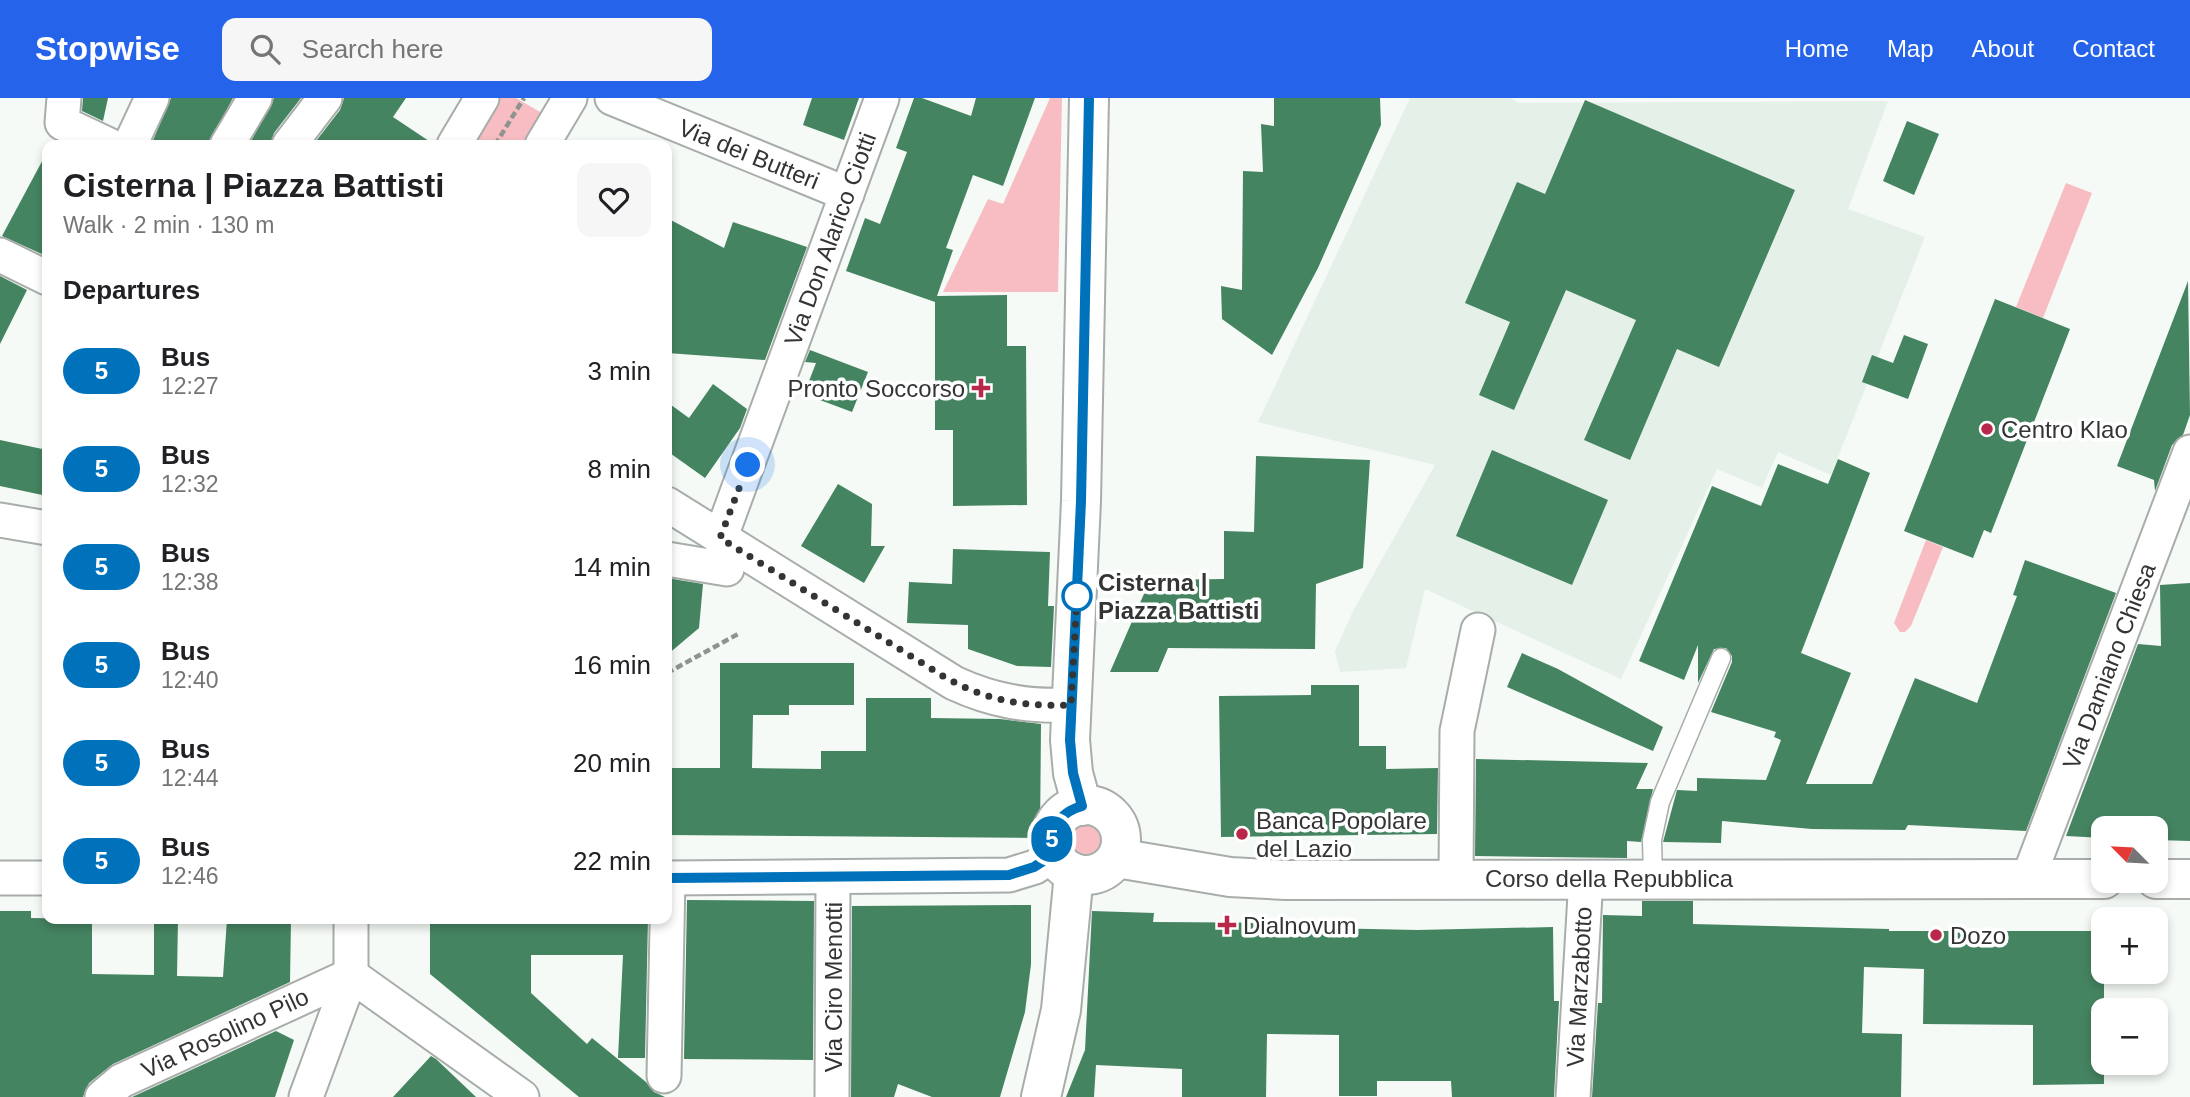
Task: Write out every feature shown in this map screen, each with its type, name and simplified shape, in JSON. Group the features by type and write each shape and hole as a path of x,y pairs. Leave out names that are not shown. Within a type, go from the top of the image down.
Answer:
{"street":[{"path":"64,98 62,123 98,140"},
{"path":"132,140 152,98"},
{"path":"230,140 255,98"},
{"path":"293,140 326,98"},
{"path":"457,140 482,98"},
{"path":"545,140 570,98"},
{"name":"Via dei Butteri","path":"612,98 847,194"},
{"name":"Via Don Alarico Ciotti","path":"724,554 882,98"},
{"path":"1082,806 1070,756 1081,501 1089,98"},
{"path":"0,255 42,276"},
{"name":"Via Damiano Chiesa","path":"2028,879 2190,452"},
{"path":"672,508 724,554 966,688 1016,704 1071,705"},
{"path":"0,520 42,527"},
{"path":"672,559 724,554"},
{"path":"1456,878 1457,731 1478,630"},
{"path":"672,878 1009,875 1034,867 1064,864 1084,875 1103,871 1117,858 1121,836 1112,817 1093,806 1082,806 1072,809 1056,823 1052,833 1064,864 1061,1010 1041,1097"},
{"name":"Corso della Repubblica","path":"1117,858 1258,879 2091,879"},
{"path":"0,878 42,877"},
{"name":"Via Ciro Menotti","path":"832,1097 833,878"},
{"name":"Via Marzabotto","path":"1573,1097 1586,878"},
{"path":"2168,879 2190,879"},
{"path":"306,1097 351,975 351,924"},
{"path":"664,1076 666,924"},
{"path":"351,975 522,1097"},
{"name":"Via Rosolino Pilo","path":"102,1097 121,1081 351,975"}],"lane":[{"path":"1653,878 1652,841 1660,802 1721,658"}],"path":[{"path":"498,140 524,98"},
{"path":"672,670 738,634"}],"shaded area":[{"path":"494,98 516,98 547,116 533,140 468,140"},
{"path":"1050,98 1062,98 1058,292 943,292 988,199 1003,204"},
{"path":"1410,98 1511,98 1519,103 1888,101 1848,209 1925,237 1831,475 1778,452 1762,488 1717,469 1621,679 1425,589 1406,668 1340,672 1335,651 1353,611 1435,465 1258,422"},
{"path":"2066,183 2092,193 2043,318 2016,307"},
{"path":"1926,540 1943,547 1911,626 1905,632 1900,632 1894,623"},
{"path":"1085,823 1097,828 1102,840 1097,852 1085,857 1073,852 1068,840 1073,828"}],"building":[{"path":"83,98 108,98 103,121 82,111"},
{"path":"171,98 233,98 211,140 153,140"},
{"path":"274,98 301,98 272,140 252,140"},
{"path":"344,98 406,98 393,117 428,140 317,140 340,110"},
{"path":"812,98 859,98 844,140 803,125"},
{"path":"914,98 922,98 971,116 976,98 1035,98 1003,186 973,175 946,248 953,250 937,296 1007,295 1007,346 1026,346 1027,505 953,506 953,430 935,430 935,302 846,271 865,218 880,224 907,152 896,148"},
{"path":"1274,98 1380,98 1381,125 1318,268 1272,355 1222,319 1221,286 1242,290 1243,171 1263,172 1261,124 1274,126"},
{"path":"1585,100 1795,190 1719,367 1677,349 1630,460 1584,440 1636,320 1566,290 1514,410 1479,395 1510,322 1465,303 1517,182 1545,194"},
{"path":"1907,121 1939,134 1914,195 1883,181"},
{"path":"42,161 42,254 2,236"},
{"path":"672,221 724,248 733,222 807,247 765,360 672,353"},
{"path":"0,276 27,290 0,344"},
{"path":"2188,281 2190,415 2183,435 2172,445 2155,491 2154,480 2117,466"},
{"name":"Centro Klao","path":"1995,299 2070,329 1991,533 1984,530 1973,558 1904,531"},
{"path":"1904,335 1928,344 1908,399 1862,382 1872,355 1893,363"},
{"path":"810,350 868,372 852,412 804,394 816,363 805,362"},
{"path":"713,384 747,409 740,428 705,478 672,455 672,406 689,418"},
{"path":"0,440 42,449 42,495 0,486"},
{"path":"1492,450 1608,500 1572,585 1456,536"},
{"path":"1256,456 1370,460 1363,568 1316,584 1315,649 1168,648 1158,672 1110,672 1150,580 1224,579 1224,531 1254,532"},
{"path":"1838,459 1870,473 1801,653 1851,673 1806,784 1872,784 1915,678 1977,703 2017,596 2013,595 2025,560 2116,593 2026,831 1908,825 1905,830 1812,829 1722,821 1721,843 1663,842 1677,790 1697,791 1697,778 1766,780 1781,740 1774,737 1776,732 1711,712 1732,662 1732,656 1726,648 1714,649 1698,683 1698,645 1684,680 1639,661 1712,486 1761,506 1778,464 1828,484"},
{"path":"838,484 872,504 871,546 885,546 864,583 801,546"},
{"path":"953,549 1050,552 1048,606 1054,606 1051,667 1017,666 968,649 968,625 907,623 909,582 952,584"},
{"path":"672,579 703,584 699,628 672,651"},
{"path":"2190,583 2190,841 2168,840 2168,816 2091,816 2091,837 2066,836 2138,644 2161,646 2160,585"},
{"path":"1522,653 1558,669 1663,727 1653,751 1507,687"},
{"path":"720,663 854,663 854,705 789,705 789,715 753,715 752,768 821,769 821,751 866,751 866,698 931,698 931,718 1000,719 1041,724 1040,838 672,835 672,768 720,768"},
{"path":"1311,685 1359,685 1359,746 1386,746 1386,769 1438,768 1437,834 1221,837 1219,696 1311,695"},
{"path":"1476,759 1648,763 1636,789 1653,789 1641,842 1627,841 1627,858 1475,856"},
{"path":"687,900 814,901 813,1060 684,1059"},
{"path":"1642,901 1693,901 1693,924 1889,931 2091,931 2091,984 2104,984 2104,998 2091,998 2091,1075 2104,1075 2104,1084 2033,1085 2033,1025 1923,1024 1924,969 1864,967 1862,1033 1902,1034 1901,1097 1592,1097 1598,1003 1602,1003 1603,915 1642,916"},
{"path":"1031,905 1031,964 1025,1012 1000,1097 932,1097 898,1084 894,1097 851,1097 852,906"},
{"path":"0,911 31,911 31,918 42,918 42,924 92,924 92,974 154,975 154,924 178,924 177,976 223,977 227,924 291,924 290,982 113,1064 89,1083 83,1097 0,1097"},
{"path":"1092,911 1154,913 1153,922 1324,923 1324,928 1417,930 1553,927 1554,1001 1559,1001 1554,1097 1452,1097 1451,1081 1377,1081 1377,1096 1339,1096 1339,1035 1267,1034 1266,1097 1182,1097 1182,1069 1096,1065 1094,1097 1066,1097 1085,1050"},
{"path":"430,924 648,924 645,1058 618,1058 623,955 531,955 531,993 587,1044 592,1038 646,1082 654,1092 665,1097 579,1097 430,974"},
{"path":"276,1031 294,1040 275,1097 132,1097"},
{"path":"431,1056 436,1059 476,1097 393,1097"}],"bus line":[{"name":"5","path":"672,878 994,876 1022,873 1054,854 1052,833 1056,823 1072,809 1082,806 1073,773 1070,740 1081,501 1089,98"}],"place":[{"name":"Pronto Soccorso","path":"981,388"},
{"name":"Centro Klao","path":"1987,429"},
{"name":"Cisterna | Piazza Battisti","path":"1077,596"},
{"name":"Banca Popolare del Lazio","path":"1242,834"},
{"name":"Dialnovum","path":"1227,925"},
{"name":"Dozo","path":"1936,935"}],"route":[{"path":"748,465 720,538 954,683 978,694 1016,704 1071,705 1077,596"}]}
